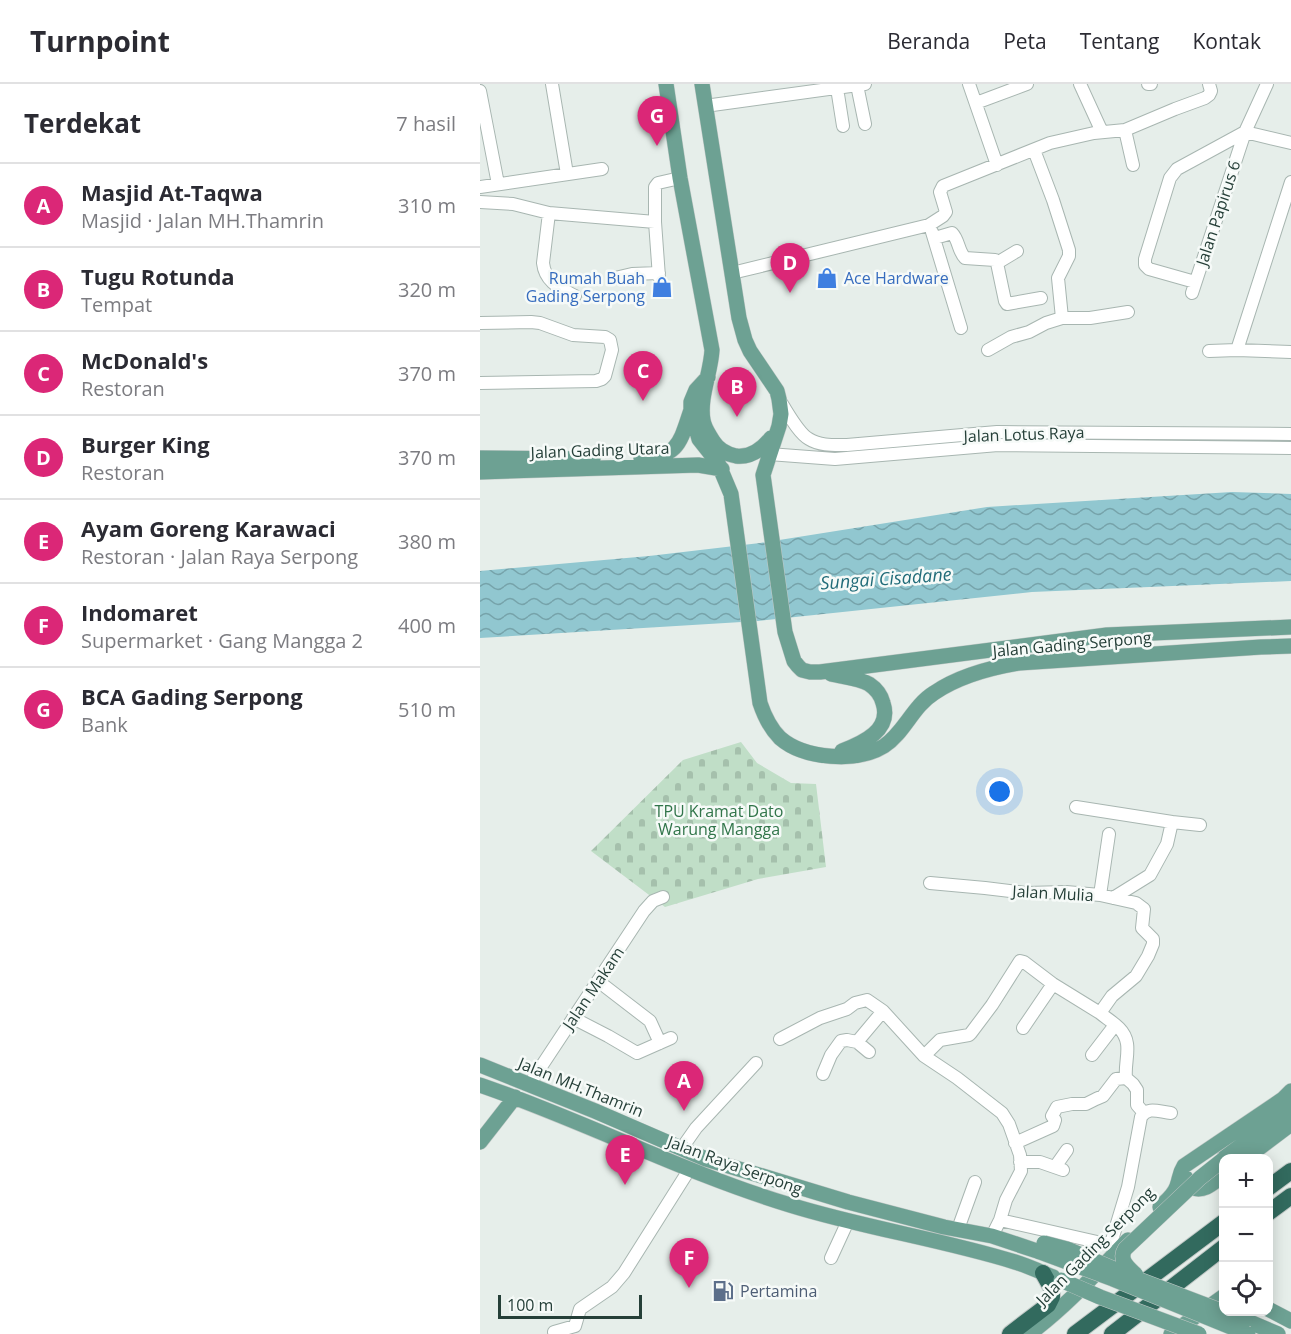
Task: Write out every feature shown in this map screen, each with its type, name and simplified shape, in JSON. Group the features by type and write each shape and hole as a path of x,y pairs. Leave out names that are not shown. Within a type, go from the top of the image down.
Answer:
{"highway":[{"path":"1273,1185 1291,1171"},
{"path":"1273,1210 1291,1196"},
{"path":"1075,1334 1219,1226"},
{"path":"1112,1334 1219,1251"},
{"path":"1010,1334 1048,1305 1052,1297 1052,1289 1043,1273"}],"main road":[{"path":"666,84 680,178 712,350 702,403 702,418 719,449 736,456 756,453 764,447 778,429"},
{"path":"702,84 739,318 750,351 777,391 780,400"},
{"name":"Jalan Gading Utara","path":"480,458 618,459 657,457 667,454 682,438 696,390 708,377"},
{"name":"Jalan Gading Serpong","path":"780,400 781,414 778,429 762,475 785,632 794,662 802,670 820,672 1107,635 1291,627"},
{"name":"Jalan Gading Serpong","path":"691,410 699,439 720,466 731,494 760,703 774,732 790,745 808,752 844,757 882,747 892,740 917,708 933,693 988,669 1019,663 1291,646"},
{"name":"Jalan Gading Utara","path":"480,472 720,466"},
{"path":"820,672 869,684 877,691 885,712 883,723 870,738 829,756"},
{"name":"Jalan MH.Thamrin","path":"480,1065 596,1111 706,1159 816,1192 951,1228"},
{"name":"Jalan Raya Serpong","path":"480,1085 515,1097 727,1185 848,1221 1018,1262 1100,1297 1199,1334"},
{"name":"Jalan Gading Serpong","path":"1029,1334 1077,1293 1173,1194 1184,1166 1283,1099 1291,1091"},
{"path":"480,1142 515,1097"},
{"name":"Jalan Gading Serpong","path":"1231,1154 1291,1108"},
{"path":"1251,1154 1291,1124"},
{"path":"635,1146 642,1131"},
{"path":"1204,1151 1185,1173 1185,1178 1192,1188 1198,1190 1219,1178"},
{"name":"Jalan Gading Serpong","path":"1140,1280 1122,1259 1122,1253 1200,1178 1219,1163"},
{"path":"951,1228 992,1236 1037,1250 1248,1334"},
{"path":"1037,1250 1067,1249 1274,1332"},
{"path":"1037,1250 1100,1281 1228,1334"},
{"name":"Jalan Raya Serpong","path":"986,1254 1037,1250"},
{"path":"1171,1334 1219,1300"},
{"path":"1273,1311 1291,1322"}],"street":[{"path":"552,84 567,174"},
{"path":"969,84 997,165"},
{"path":"976,103 1026,84"},
{"path":"1080,84 1102,132"},
{"path":"732,273 929,225 946,212 941,188 1050,143 1102,132 1125,130 1205,98 1211,91 1209,84"},
{"name":"Jalan Papirus 6","path":"1245,132 1177,169 1170,178 1145,260 1145,265 1149,269 1194,288 1245,132 1267,84"},
{"path":"705,106 861,85 865,124"},
{"path":"837,88 843,126"},
{"path":"480,91 498,184"},
{"path":"1125,130 1133,165"},
{"path":"1245,132 1291,144"},
{"path":"1034,150 1069,250 1069,256 1058,278 1062,318"},
{"path":"480,187 602,169"},
{"path":"615,278 632,274 659,275 655,222 656,185 680,178"},
{"path":"1237,350 1291,182"},
{"path":"480,202 513,204 549,213 655,222"},
{"path":"549,213 543,268 556,286 575,296"},
{"path":"929,225 935,238 960,328"},
{"path":"935,238 952,233 965,258 995,260 1007,304 1041,298"},
{"path":"997,263 1017,251"},
{"path":"988,350 1011,337 1062,318 1090,318 1128,312"},
{"path":"480,323 540,323 573,335 605,337 610,340 612,350 605,376 596,381 480,383"},
{"path":"1209,351 1291,352"},
{"path":"780,400 808,439 826,445 820,458"},
{"name":"Jalan Lotus Raya","path":"826,445 997,432 1291,434"},
{"name":"Jalan Lotus Raya","path":"769,454 835,459 998,445 1070,444 1291,448"},
{"path":"1076,807 1200,825"},
{"path":"1113,898 1150,875 1167,844 1172,822"},
{"path":"1100,895 1109,834"},
{"name":"Jalan Mulia","path":"930,884 1026,894 1066,892 1100,895 1136,903 1143,907 1142,928 1151,937 1153,944 1136,975 1112,996 1100,1013"},
{"name":"Jalan Makam","path":"529,1084 644,911 653,901 663,897"},
{"path":"924,1056 940,1040 969,1035 992,1005 1020,961 1115,1024 1127,1040 1126,1078"},
{"path":"573,1018 635,1053 640,1053 665,1041 650,1021 598,981"},
{"path":"1023,1028 1053,984"},
{"path":"780,1039 820,1018 867,1000 883,1011 924,1056 1002,1113 1020,1155 1021,1171 1006,1200 992,1236"},
{"path":"857,1042 883,1011"},
{"path":"1092,1055 1115,1024"},
{"path":"823,1074 831,1055 841,1041 857,1042 869,1052"},
{"path":"682,1148 696,1128 756,1063"},
{"path":"1015,1143 1053,1126 1055,1120 1052,1116 1057,1107 1086,1104 1103,1096 1116,1079 1126,1078 1133,1083 1137,1090 1137,1105 1144,1113"},
{"path":"1000,1220 1110,1243 1128,1187 1141,1117 1148,1110 1170,1113"},
{"path":"1020,1162 1040,1162 1059,1168 1067,1150"},
{"path":"554,1332 579,1330 580,1309 612,1287 624,1273 689,1170"},
{"path":"951,1228 975,1182"},
{"path":"831,1258 848,1221"}],"green space":[{"name":"TPU Kramat Dato Warung Mangga","path":"741,742 757,763 791,783 816,784 826,867 758,879 665,907 591,851 683,760"}],"water":[{"name":"Sungai Cisadane","path":"1232,492 1291,494 1291,581 1032,592 758,621 480,638 480,571 649,556 760,543 987,507"}],"place":[{"name":"BCA Gading Serpong","path":"657,146"},
{"name":"Ace Hardware","path":"827,278"},
{"name":"Rumah Buah Gading Serpong","path":"662,287"},
{"name":"Burger King","path":"790,293"},
{"name":"McDonald's","path":"643,401"},
{"name":"Tugu Rotunda","path":"737,417"},
{"name":"Masjid At-Taqwa","path":"684,1111"},
{"name":"Ayam Goreng Karawaci","path":"625,1185"},
{"name":"Indomaret","path":"689,1288"},
{"name":"Pertamina","path":"723,1291"}]}
